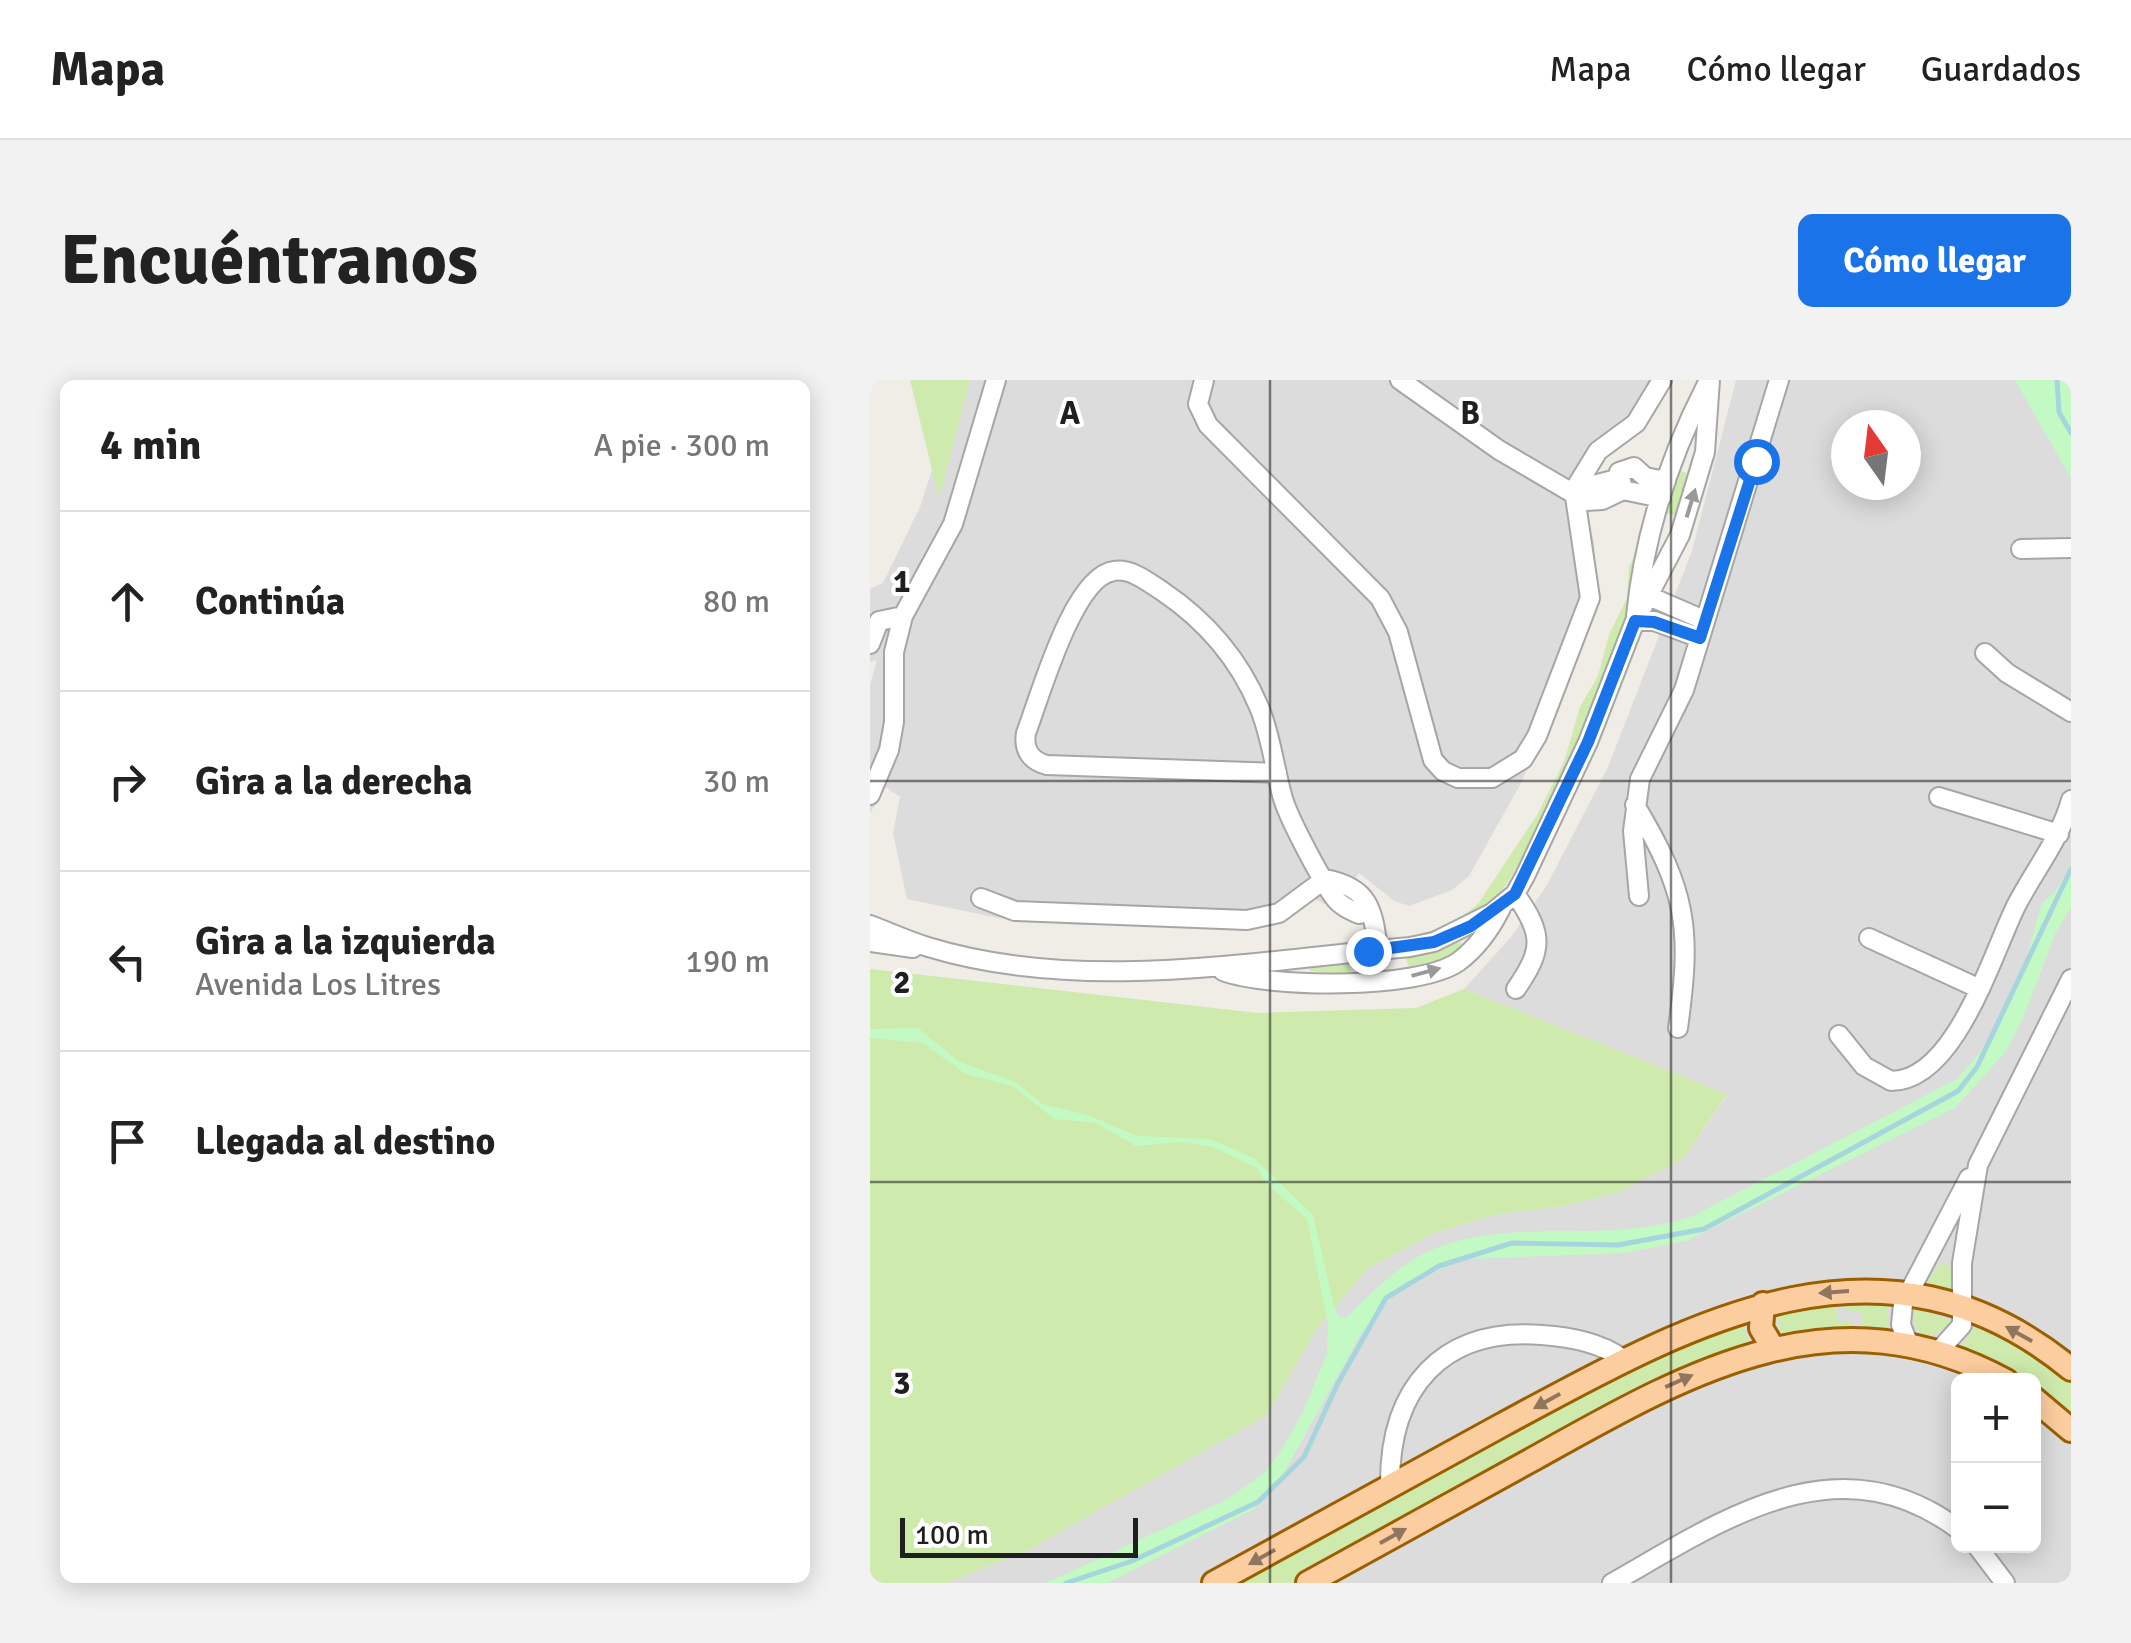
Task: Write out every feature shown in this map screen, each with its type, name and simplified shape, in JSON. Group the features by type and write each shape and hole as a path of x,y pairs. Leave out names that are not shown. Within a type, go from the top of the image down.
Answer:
{"main road":[{"path":"1214,1583 1623,1359 1708,1321 1763,1304 1842,1291 1906,1294 1962,1307 2027,1338 2071,1369"},
{"path":"1763,1304 1761,1328 1772,1348"},
{"path":"1308,1583 1662,1388 1772,1348 1832,1340 1909,1345 1989,1373"},
{"path":"2041,1404 2071,1430"}],"street":[{"path":"872,788 894,722 894,652 903,616 953,524 996,380"},
{"path":"1204,380 1198,404 1208,425 1380,598 1398,632 1433,760 1443,772 1458,778 1492,778 1523,759 1580,634 1590,598 1574,490 1598,451 1636,423 1662,380"},
{"path":"1400,380 1500,450 1586,500 1602,500 1620,484 1626,467 1663,490"},
{"path":"1635,621 1644,559 1663,490 1684,432 1710,380"},
{"path":"870,942 1054,966 1216,969 1310,954 1434,942 1501,907 1515,894 1588,742 1635,621 1666,567 1694,496 1707,437 1710,380"},
{"path":"1639,896 1635,805 1640,779 1670,723 1778,380"},
{"path":"1684,432 1693,430 1707,437"},
{"path":"2021,549 2071,548"},
{"path":"1644,559 1656,567 1666,567"},
{"path":"1277,773 1047,765 1033,759 1025,747 1026,734 1074,608 1092,582 1112,570 1129,572 1177,602 1212,634 1239,669 1260,708 1277,773 1282,800 1338,902 1358,914 1369,912 1378,950"},
{"path":"1651,596 1702,629"},
{"path":"870,644 879,621 903,616"},
{"path":"1635,621 1702,629"},
{"path":"1985,653 2008,673 2071,712"},
{"path":"1940,798 2059,834"},
{"path":"1839,1035 1879,1077 1905,1080 1953,1038 1980,989 2017,905 2059,834 2071,800"},
{"path":"1635,805 1681,897 1684,961 1678,1028"},
{"path":"981,898 1015,911 1248,920 1279,913 1325,880"},
{"path":"1515,894 1533,921 1538,950 1516,989"},
{"path":"1216,969 1251,979 1404,978 1455,964 1487,932 1501,907"},
{"path":"870,926 928,948"},
{"path":"1454,932 1468,943 1468,953"},
{"path":"1869,938 1980,989"},
{"path":"1310,954 1301,970 1310,980"},
{"path":"1909,1345 1901,1324 1906,1294 1932,1256 2071,978"},
{"path":"1938,1352 1960,1331 1962,1263 1978,1165"},
{"path":"1932,1256 1948,1255 1962,1263"},
{"path":"1390,1486 1390,1456 1404,1410 1424,1374 1455,1348 1492,1336 1548,1335 1596,1345 1623,1359"},
{"path":"1612,1583 1751,1510 1806,1490 1843,1487 1882,1491 1913,1502 1951,1525"},
{"path":"1982,1553 2005,1583"}],"shaded area":[{"path":"961,380 1667,380 1594,469 1604,505 1590,510 1588,520 1594,541 1597,594 1589,629 1520,785 1469,876 1452,890 1409,906 1394,901 1359,873 1334,909 1313,898 1238,924 1078,925 998,918 907,899 893,833 900,797 886,787 870,813 870,686 877,660 870,662 870,589 883,583 920,507"},
{"path":"1736,380 2071,380 2071,1583 947,1583 1030,1549 1266,1416 1316,1330 1367,1269 1434,1233 1494,1215 1564,1206 1619,1192 1684,1158 1727,1095 1464,989 1512,936 1547,885 1608,767 1692,551"}],"green space":[{"path":"910,380 970,380 939,498"},
{"path":"2015,380 2071,380 2071,478"},
{"path":"1676,469 1689,474 1676,516 1663,512"},
{"path":"1640,547 1631,607 1607,671 1546,810 1506,884 1491,904 1474,916 1416,942 1403,939 1453,924 1478,904 1537,815 1564,762 1580,707 1598,676 1609,635 1627,598 1629,566"},
{"path":"2071,865 2071,907 2055,934 2023,1018 2006,1051 1955,1108 1686,1241 1624,1253 1467,1259 1415,1279 1397,1290 1362,1332 1275,1489 1252,1510 1107,1583 1046,1583 1226,1500 1263,1474 1279,1454 1302,1414 1327,1354 1328,1325 1307,1219 1267,1184 1257,1168 1213,1147 1182,1142 1136,1146 1096,1123 1054,1119 1013,1086 966,1074 923,1043 870,1038 870,1029 918,1028 958,1061 1017,1083 1042,1104 1087,1115 1138,1136 1210,1139 1254,1158 1313,1215 1334,1306 1338,1316 1346,1318 1406,1265 1448,1244 1516,1232 1659,1225 1693,1216 1957,1079 1986,1046 2021,977 2042,903 2056,891"},
{"path":"1462,943 1460,951 1410,971 1406,958"},
{"path":"1350,960 1351,974 1310,971 1311,965"},
{"path":"870,969 1258,1013 1416,1008 1464,989 1727,1094 1684,1158 1619,1192 1564,1206 1494,1215 1434,1233 1367,1269 1316,1330 1266,1416 1030,1549 947,1583 870,1583"},
{"path":"1942,1262 1952,1268 1952,1290 1925,1283"},
{"path":"1836,1300 1838,1321 1852,1321 1853,1330 1781,1337 1776,1311"},
{"path":"1847,1300 1887,1301 1889,1332 1862,1331 1862,1311 1846,1312"},
{"path":"1915,1308 1951,1320 1949,1326 1930,1336 1920,1334 1911,1318"},
{"path":"1742,1320 1749,1346 1628,1398 1291,1583 1232,1583 1631,1364"},
{"path":"1976,1323 2049,1363 2071,1381 2071,1417 2041,1392 2041,1373 2015,1373 1959,1350"}],"waterway":[{"path":"2057,380 2059,412 2071,433"},
{"path":"1066,1583 1132,1561 1258,1502 1304,1457 1337,1385 1386,1298 1439,1266 1512,1243 1618,1245 1704,1229 1958,1091 1977,1067 2071,869"}],"route":[{"path":"1368,951 1434,942 1471,926 1515,894 1588,742 1635,621 1654,622 1700,638 1756,461"}]}
